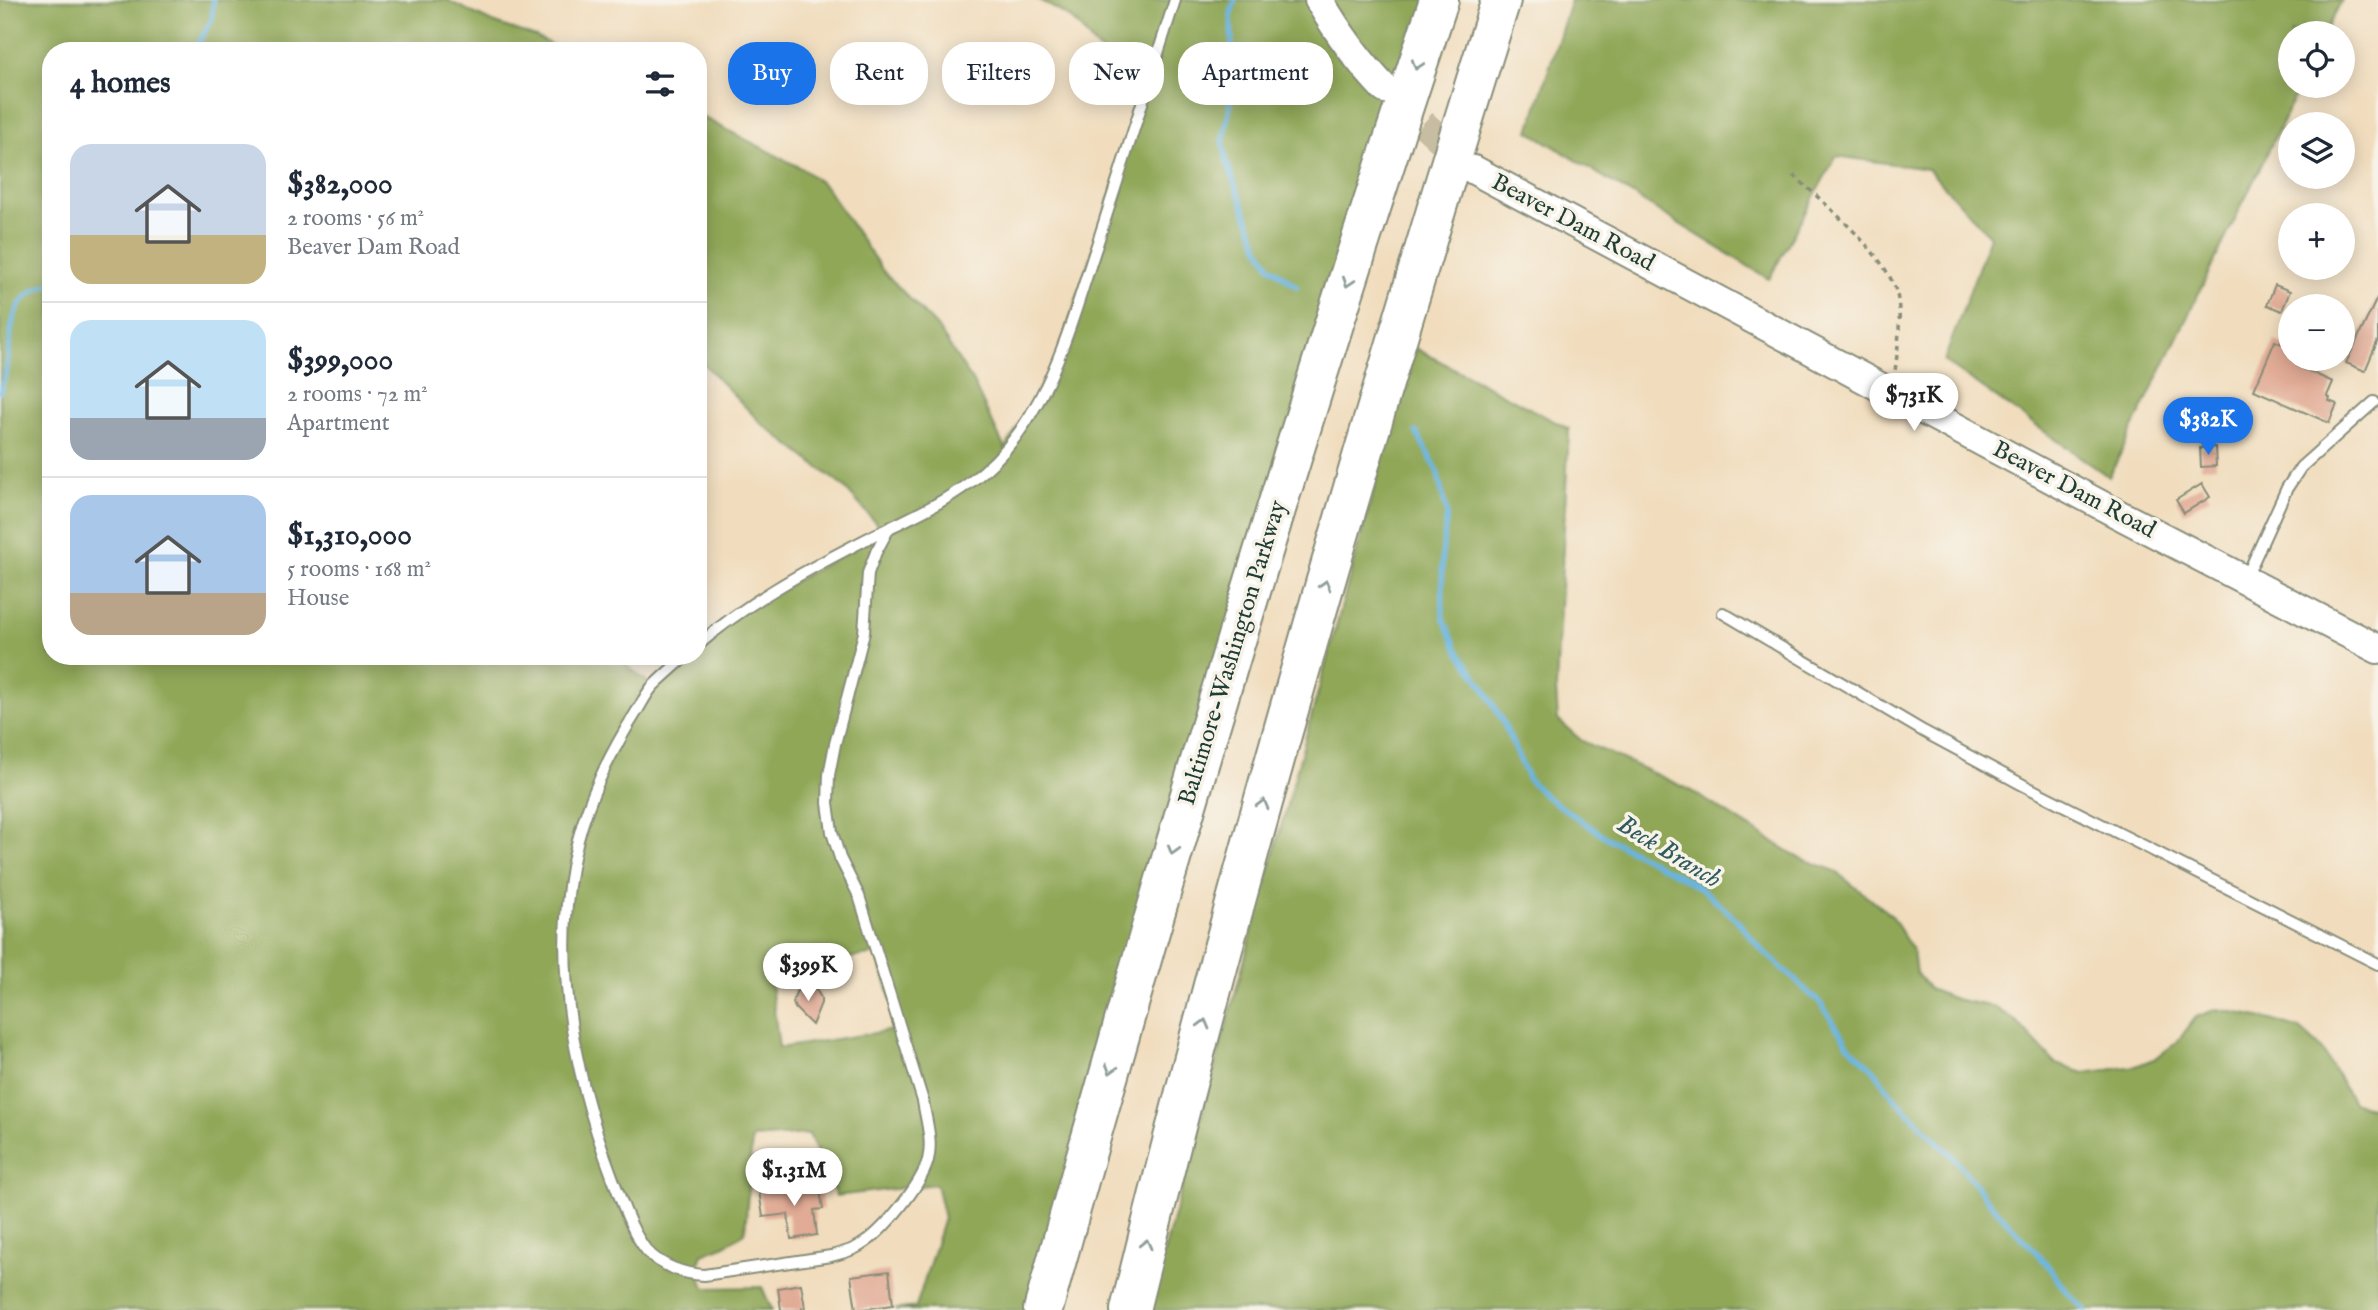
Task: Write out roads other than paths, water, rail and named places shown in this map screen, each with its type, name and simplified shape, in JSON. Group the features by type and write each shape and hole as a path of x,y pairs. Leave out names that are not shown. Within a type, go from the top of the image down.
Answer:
{"highway":[{"name":"Baltimore-Washington Parkway","path":"1043,1310 1231,657 1439,0"},
{"path":"1130,1310 1245,868 1297,681 1432,222 1501,0"}],"street":[{"path":"1319,0 1362,65 1385,89"},
{"name":"Beaver Dam Road","path":"1474,170 2378,649"}],"lane":[{"path":"707,638 784,582 946,498 983,472 1018,435 1036,406 1058,356 1175,0"},
{"path":"2245,580 2287,488 2301,467 2374,402"},
{"path":"676,665 653,686 628,725 605,765 585,817 572,867 566,977 577,1049 601,1146 637,1234 658,1261 694,1275 713,1275 831,1256 863,1244 911,1194 928,1162 929,1133 923,1101 859,896 840,858 832,832 828,803 833,754 864,634 868,573 890,528"},
{"path":"1723,613 1923,731 2023,785 2378,964"}],"waterway":[{"path":"199,42 212,19 213,0"},
{"name":"Beck Branch","path":"1235,0 1231,13 1233,89 1223,143 1227,163 1258,245 1270,266 1297,287"},
{"path":"0,392 7,368 12,326 19,305 42,287"},
{"name":"Beck Branch","path":"1416,432 1437,470 1447,514 1442,554 1443,617 1457,649 1503,722 1529,780 1545,796 1607,838 1689,881 1736,919 1760,948 1821,1004 1849,1046 1874,1070 1896,1100 1955,1159 1990,1203 2046,1263 2067,1293 2086,1310"}],"tunnel":[{"path":"1392,95 1465,162"}]}
